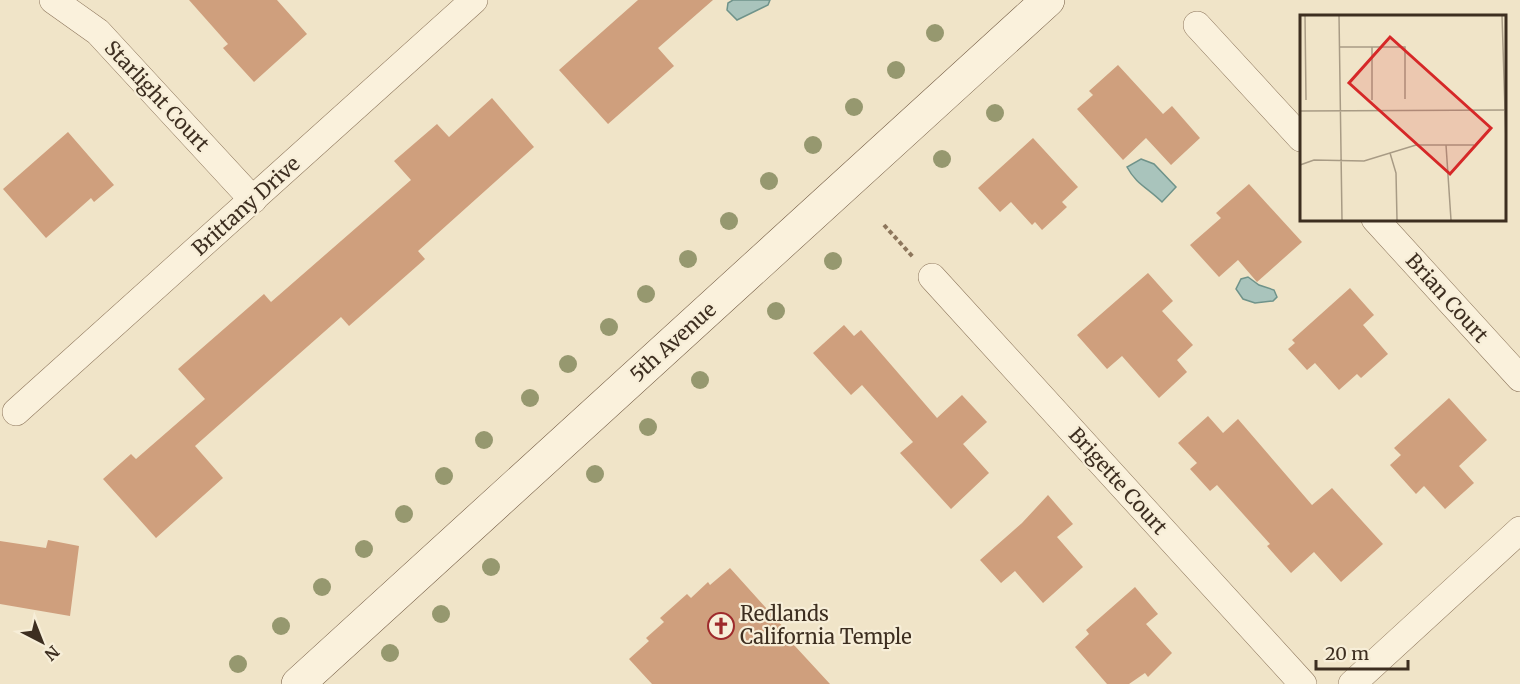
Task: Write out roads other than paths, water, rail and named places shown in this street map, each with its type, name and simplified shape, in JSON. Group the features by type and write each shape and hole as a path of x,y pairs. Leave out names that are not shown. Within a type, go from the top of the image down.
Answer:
{"main road":[{"name":"5th Avenue","path":"298,684 1048,0"}],"street":[{"name":"Starlight Court","path":"53,0 105,40 253,200"},
{"name":"Brittany Drive","path":"16,412 474,0"},
{"path":"1197,24 1300,137"},
{"name":"Brian Court","path":"1376,220 1520,378"},
{"name":"Brigette Court","path":"932,277 1303,684"},
{"path":"1352,684 1520,530"}],"water":[{"path":"733,0 770,0 768,5 737,20 727,10 728,3"},
{"path":"1141,159 1154,164 1176,187 1162,202 1138,182 1127,167"},
{"path":"1248,277 1259,285 1274,290 1277,297 1273,301 1255,303 1243,299 1236,289 1241,279"}],"place":[{"name":"Redlands California Temple","path":"721,626"}]}
